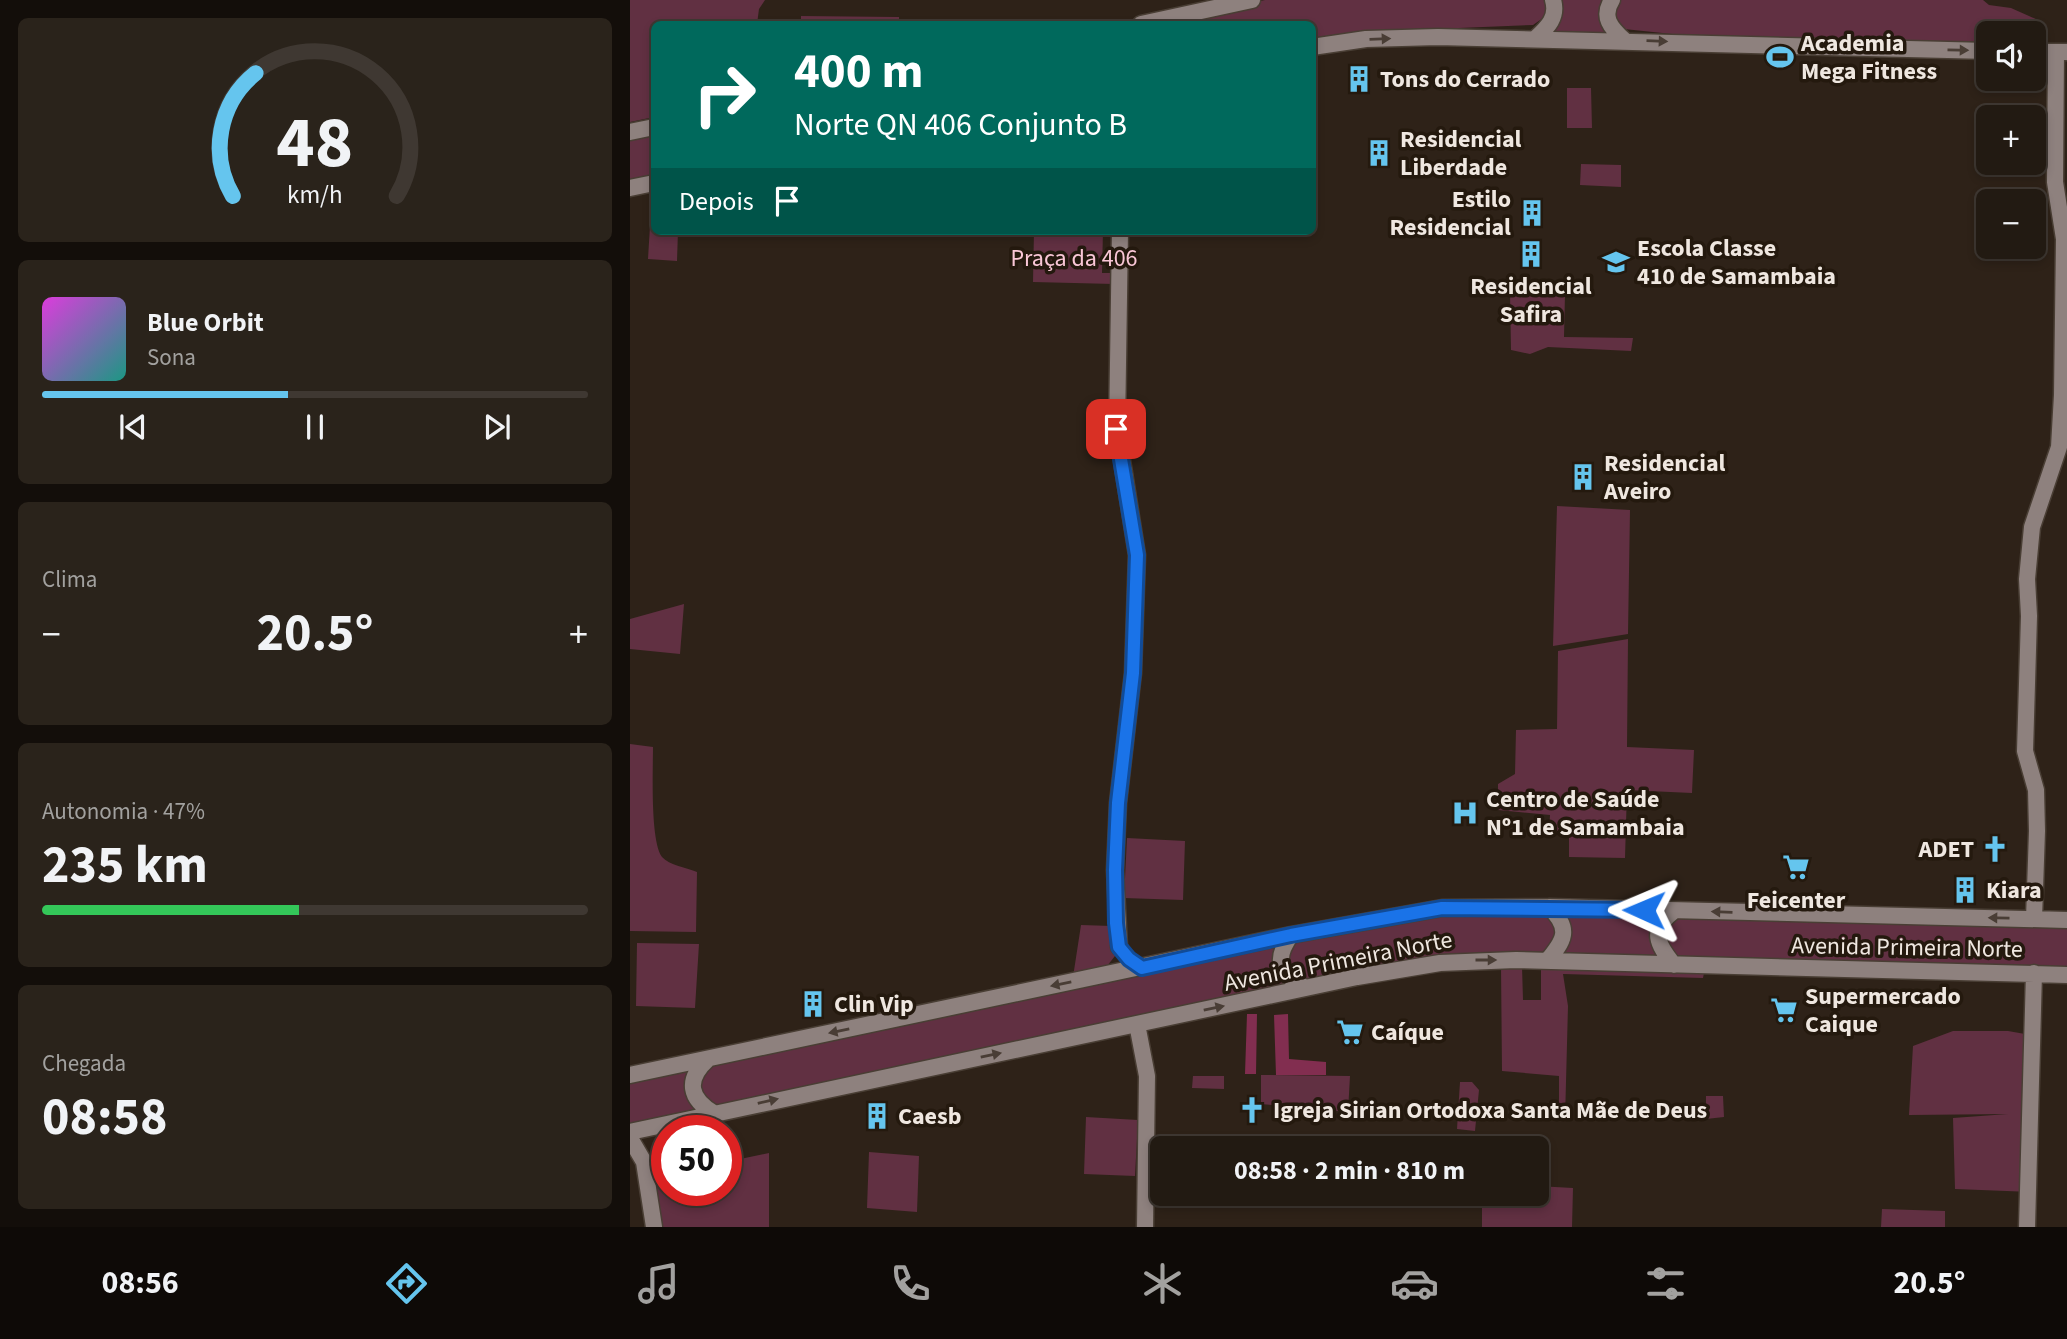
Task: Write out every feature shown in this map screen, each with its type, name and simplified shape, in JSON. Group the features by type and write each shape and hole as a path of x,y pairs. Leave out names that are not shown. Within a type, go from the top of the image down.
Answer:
{"main road":[{"path":"1155,21 1252,0"},
{"path":"1535,38 1553,18 1553,0"},
{"path":"1612,0 1606,16 1613,30 1624,40"},
{"path":"1316,46 1367,39 1438,37 1976,51"},
{"path":"2034,919 2036,790 2025,751 2029,616 2027,579 2032,527 2059,447 2064,239 2055,182 2061,52"},
{"path":"630,132 651,128"},
{"path":"630,188 651,184"},
{"path":"1108,975 1119,947 1115,870 1118,803 1133,673 1137,555 1116,429 1120,235"},
{"path":"1547,961 1561,944 1563,935 1560,920 1549,907"},
{"name":"Avenida Primeira Norte","path":"630,1075 1291,935 1442,908 1549,907 2067,920"},
{"path":"1674,911 1664,918 1658,932 1660,947 1674,965"},
{"path":"1291,935 1280,955 1281,963 1287,977 1305,988"},
{"path":"1119,947 1129,959 1142,968"},
{"name":"Avenida Primeira Norte","path":"710,1115 1305,988 1440,963 1471,960 1547,961 2067,975"},
{"path":"2027,1227 2034,973"},
{"path":"1137,1024 1147,1076 1145,1227"},
{"path":"708,1059 698,1069 693,1088 698,1102 715,1114"},
{"path":"651,1127 644,1162 654,1225"},
{"name":"Avenida Primeira Norte","path":"630,1132 651,1127"},
{"path":"630,1138 644,1162"}],"green space":[{"path":"630,0 765,0 759,9 757,21 651,21 651,118 630,122"},
{"path":"1265,0 1545,0 1548,6 1543,18 1533,25 1386,31 1316,39 1316,21 1168,21"},
{"path":"1558,0 1603,0 1602,18 1609,34 1550,33"},
{"path":"1614,0 1983,0 1989,5 2011,8 2038,20 1976,21 1976,45 1672,34 1624,29 1615,20"},
{"path":"801,16 899,17 899,21 801,21"},
{"path":"1567,88 1591,88 1592,128 1567,128"},
{"path":"651,133 651,180 630,185 630,138"},
{"path":"1581,164 1621,165 1621,187 1580,185"},
{"path":"651,209 651,235 678,235 677,261 648,259"},
{"name":"Praça da 406","path":"1034,235 1103,235 1102,273 1114,273 1114,284 1033,282"},
{"path":"1510,292 1565,294 1564,337 1633,338 1631,351 1548,347 1530,354 1511,350"},
{"path":"1557,506 1630,510 1628,634 1553,646"},
{"path":"684,604 680,654 630,649 630,619"},
{"path":"1628,639 1627,747 1694,750 1692,793 1627,790 1625,858 1569,857 1569,832 1549,831 1550,815 1498,810 1498,784 1515,774 1516,730 1557,729 1558,651"},
{"path":"630,744 653,747 654,821 658,849 662,857 697,872 696,932 630,931"},
{"path":"1127,838 1185,841 1183,900 1124,898"},
{"path":"1442,906 2067,919 2067,969 1441,958 688,1115 651,1115 651,1123 630,1127 630,1074"},
{"path":"1081,925 1112,926 1115,956 1107,966 1073,977"},
{"path":"637,943 699,944 695,1008 636,1006"},
{"path":"1501,966 1522,966 1523,1000 1541,1000 1541,967 1704,973 1703,978 1563,974 1568,1006 1565,1120 1559,1118 1559,1076 1502,1071"},
{"path":"1953,1031 2008,1031 2025,1034 2032,1192 1955,1189 1953,1118 2008,1114 1909,1115 1913,1046"},
{"path":"1261,1075 1350,1076 1348,1112 1261,1104"},
{"path":"1193,1076 1224,1076 1224,1089 1192,1088"},
{"path":"1460,1082 1472,1082 1479,1090 1475,1131 1457,1129"},
{"path":"1706,1096 1723,1096 1724,1117 1706,1119"},
{"path":"1086,1117 1138,1120 1135,1176 1084,1174"},
{"path":"869,1152 919,1156 917,1212 867,1208"},
{"path":"769,1153 769,1227 661,1227 658,1206 742,1206 742,1159"},
{"path":"1549,1187 1573,1188 1572,1227 1482,1227 1482,1206 1549,1206"},
{"path":"1882,1209 1945,1211 1945,1227 1881,1227"}],"shaded area":[{"path":"1247,1014 1257,1014 1256,1074 1245,1074"},
{"path":"1288,1014 1289,1059 1326,1062 1326,1075 1276,1075 1274,1015"}],"place":[{"name":"Academia Mega Fitness","path":"1780,57"},
{"name":"Tons do Cerrado","path":"1359,79"},
{"name":"Residencial Liberdade","path":"1379,153"},
{"name":"Estilo Residencial","path":"1532,213"},
{"name":"Residencial Safira","path":"1531,254"},
{"name":"Escola Classe 410 de Samambaia","path":"1616,262"},
{"name":"Residencial Aveiro","path":"1583,477"},
{"name":"Centro de Saúde Nº1 de Samambaia","path":"1465,813"},
{"name":"ADET","path":"1995,849"},
{"name":"Feicenter","path":"1796,867"},
{"name":"Kiara","path":"1965,890"},
{"name":"Clin Vip","path":"813,1004"},
{"name":"Supermercado Caique","path":"1784,1010"},
{"name":"Caíque","path":"1350,1032"},
{"name":"Igreja Sirian Ortodoxa Santa Mãe de Deus","path":"1252,1110"},
{"name":"Caesb","path":"877,1116"}],"route":[{"path":"1116,429 1137,555 1136,639 1118,803 1115,870 1119,947 1129,959 1142,968 1291,935 1442,908 1644,910"}]}
